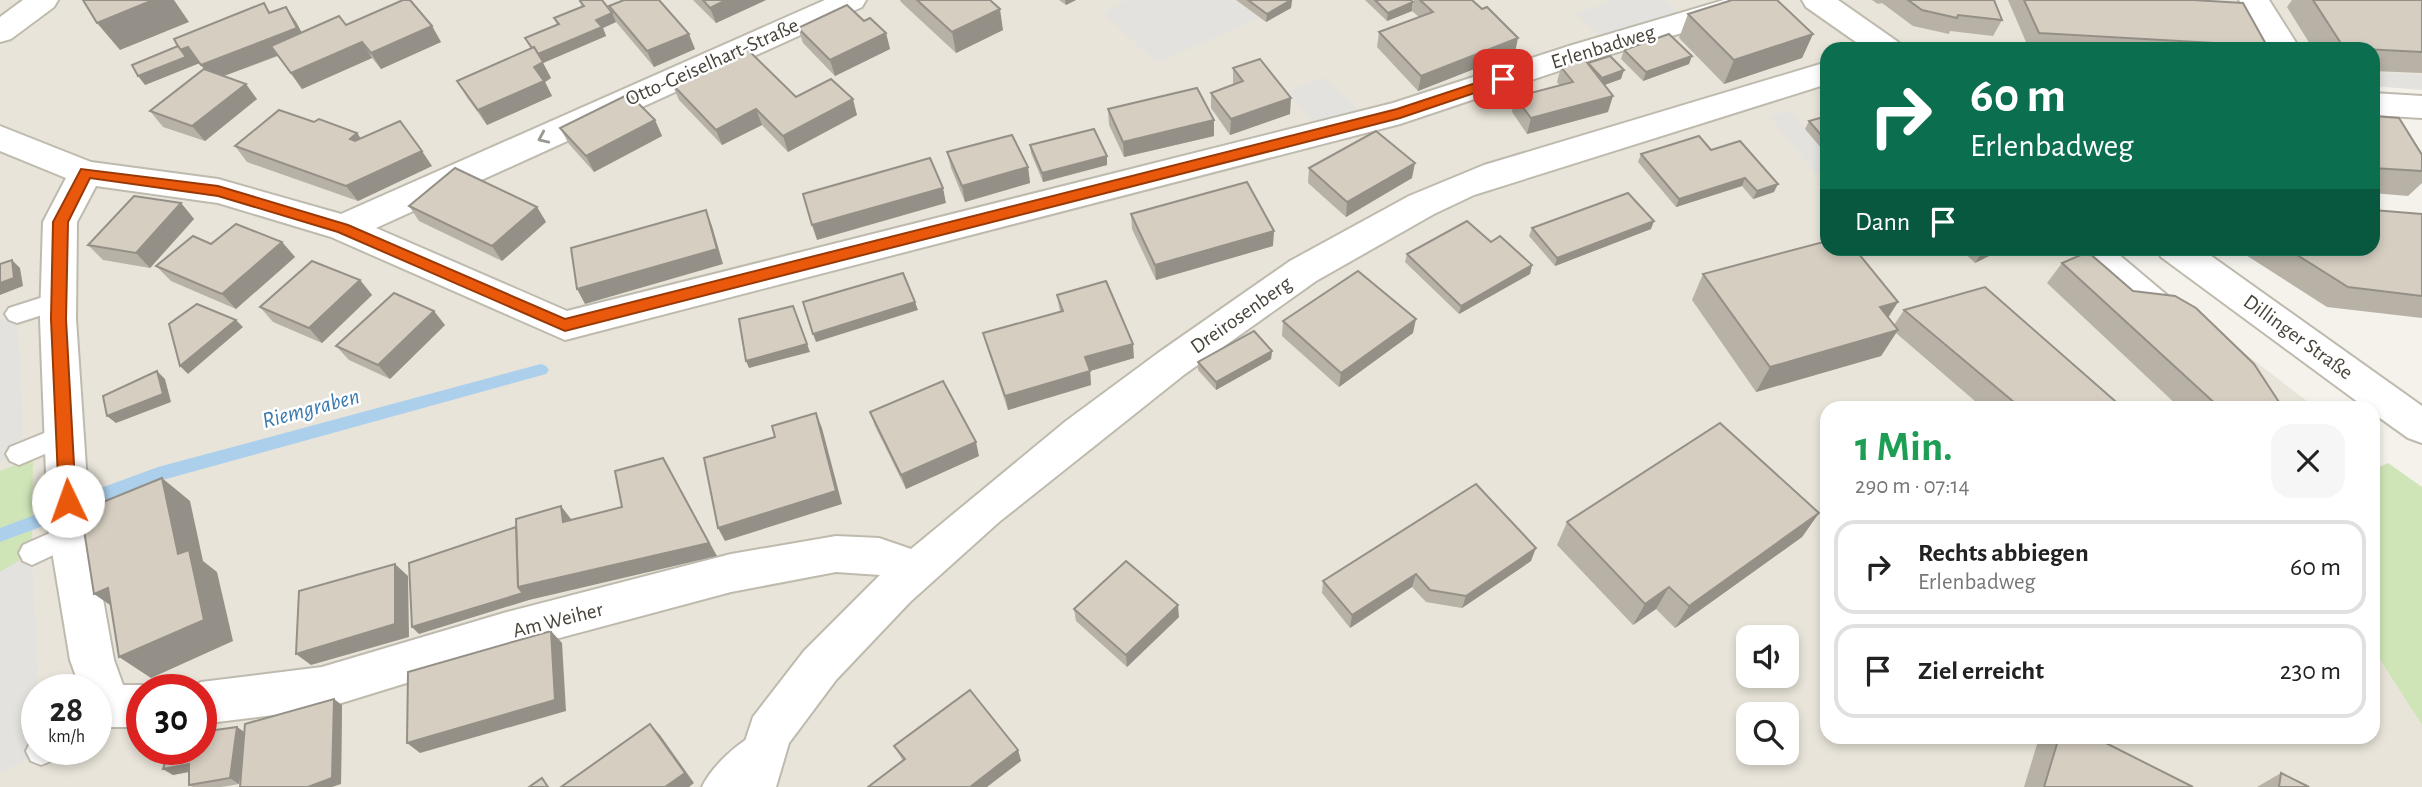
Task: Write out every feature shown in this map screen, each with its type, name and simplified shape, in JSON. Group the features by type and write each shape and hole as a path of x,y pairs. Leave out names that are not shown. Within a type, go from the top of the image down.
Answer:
{"street":[{"path":"0,32 43,0"},
{"name":"Otto-Geiselhart-Straße","path":"343,228 851,0"},
{"name":"Erlenbadweg","path":"0,138 86,173 218,191 343,228 565,326 1400,113 1580,53 1758,0"},
{"path":"1816,0 1877,42"},
{"path":"2254,0 2280,42"},
{"name":"Dreirosenberg","path":"753,787 752,774 774,725 814,671 915,569 993,501 1200,343 1304,270 1442,194 1496,174 1820,75"},
{"path":"2380,104 2422,107"},
{"path":"86,173 60,222 59,301 64,442 70,531 92,660 116,709"},
{"name":"Dillinger Straße","path":"2185,256 2422,427"},
{"name":"Am Weiher","path":"217,701 322,688 506,632 596,611 731,573 836,554 879,556 915,569"}],"lane":[{"path":"2105,256 2189,327"},
{"path":"17,314 59,301"},
{"path":"19,454 64,442"},
{"path":"32,553 70,531"},
{"name":"Dreirosenberg","path":"717,787 768,738"}],"shaded area":[{"path":"0,0 2422,0 2422,75 2380,72 2380,42 1820,42 1820,256 2117,256 2307,401 1820,401 1820,744 2380,744 2380,660 2422,725 2422,787 0,787"},
{"path":"1127,0 1236,0 1258,18 1157,63 1103,13"},
{"path":"1612,0 1663,0 1677,12 1605,40 1576,14"},
{"path":"2380,72 2422,75 2422,90 2380,87"},
{"path":"1324,78 1358,109 1314,124 1288,91"},
{"path":"1790,111 1820,147 1820,173 1816,174 1769,116"},
{"path":"17,314 23,431 19,454 0,462 0,320"},
{"path":"32,553 37,674 21,674 21,762 0,773 0,572"}],"green space":[{"path":"33,459 32,553 0,572 0,471"},
{"path":"2388,463 2422,487 2422,725 2380,660 2380,467"}],"building":[{"path":"83,0 153,0 97,23"},
{"path":"403,0 410,0 432,26 371,53 362,42 291,73 271,46 339,16 346,25"},
{"path":"602,0 612,13 596,20 602,27 538,54 525,38 559,24 554,18 584,6 580,1"},
{"path":"624,0 659,0 689,34 647,51 609,6"},
{"path":"703,0 726,0 710,8"},
{"path":"917,0 990,0 1000,9 952,32"},
{"path":"1248,0 1291,0 1267,14"},
{"path":"1375,0 1411,0 1413,2 1388,13"},
{"path":"1420,0 1472,0 1482,9 1487,7 1518,38 1421,76 1379,32 1433,12"},
{"path":"1732,0 1777,0 1813,34 1734,60 1688,14"},
{"path":"1908,0 1994,0 2002,20 1958,15 1957,18 1922,10"},
{"path":"2024,0 2193,0 2243,3 2265,42 2197,42 2039,33"},
{"path":"2313,0 2422,0 2422,52 2380,50 2380,42 2340,42"},
{"path":"264,3 269,13 286,7 297,28 201,65 188,47 180,50 174,39"},
{"path":"847,5 864,21 870,18 886,33 830,60 798,28"},
{"path":"1669,34 1692,56 1646,72 1624,50"},
{"path":"178,46 186,57 138,76 132,65"},
{"path":"534,47 543,62 534,67 544,81 478,110 457,81"},
{"path":"746,48 796,97 831,79 853,99 783,136 756,109 716,130 672,84"},
{"path":"1610,56 1624,70 1602,78 1588,63"},
{"path":"1260,59 1291,98 1231,119 1211,93 1243,81 1233,68"},
{"path":"1585,60 1613,96 1531,118 1515,97 1573,82 1561,67"},
{"path":"204,69 246,84 192,126 150,111"},
{"path":"1197,88 1214,120 1123,142 1108,109"},
{"path":"629,94 655,120 586,156 560,128"},
{"path":"279,110 314,122 319,119 357,133 350,139 355,141 400,121 422,151 346,186 235,146"},
{"path":"2380,117 2399,118 2422,155 2422,171 2380,168"},
{"path":"1820,118 1820,134 1809,121"},
{"path":"1094,129 1107,156 1042,173 1030,145"},
{"path":"1376,131 1415,163 1347,202 1309,168"},
{"path":"1012,135 1028,167 962,186 947,152"},
{"path":"1699,136 1711,150 1740,141 1778,184 1757,191 1745,178 1679,199 1641,154"},
{"path":"930,158 943,188 812,225 803,194"},
{"path":"455,168 537,207 492,246 409,206"},
{"path":"1247,182 1274,231 1155,265 1131,214"},
{"path":"1628,193 1654,221 1557,258 1532,228"},
{"path":"134,196 181,203 136,253 88,245"},
{"path":"706,210 717,249 577,289 571,248"},
{"path":"2380,211 2422,214 2422,296 2348,287 2299,256 2380,256"},
{"path":"1467,221 1491,242 1500,236 1532,265 1461,306 1407,254"},
{"path":"236,224 282,242 222,294 156,266 193,236 211,244"},
{"path":"1820,243 1820,256 1861,256 1898,302 1880,307 1898,330 1770,367 1703,274"},
{"path":"2079,256 2093,256 2133,291 2175,296 2196,308 2254,364 2278,401 2212,401 2062,263"},
{"path":"12,260 14,278 0,283 0,264"},
{"path":"312,261 360,280 309,328 260,307"},
{"path":"1358,271 1416,319 1341,373 1283,321"},
{"path":"903,273 915,302 813,334 803,302"},
{"path":"1106,281 1133,344 1085,357 1090,371 1005,396 983,333 1063,311 1057,295"},
{"path":"1985,287 2115,401 2013,401 1904,310"},
{"path":"394,293 434,311 378,365 336,346"},
{"path":"197,304 236,320 180,366 169,324"},
{"path":"793,306 807,344 746,361 739,319"},
{"path":"1254,331 1272,351 1216,382 1198,362"},
{"path":"157,371 163,394 107,416 103,396"},
{"path":"943,381 976,442 901,475 870,412"},
{"path":"816,413 836,491 718,528 704,458 775,437 772,426"},
{"path":"1720,423 1819,513 1689,606 1669,587 1645,604 1567,522"},
{"path":"663,458 709,543 518,587 516,519 561,506 563,522 622,507 615,471"},
{"path":"162,478 178,554 189,550 204,620 119,657 108,588 94,594 81,511"},
{"path":"1476,484 1536,548 1466,596 1430,590 1416,574 1352,615 1323,581"},
{"path":"516,527 518,587 523,593 412,627 409,563"},
{"path":"1126,561 1178,605 1126,655 1074,609"},
{"path":"395,564 395,624 296,654 299,591"},
{"path":"551,631 555,700 407,743 408,672"},
{"path":"970,690 1018,750 970,787 868,787 905,759 894,746"},
{"path":"334,699 332,778 308,787 240,787 245,724"},
{"path":"650,724 685,773 665,787 561,787"},
{"path":"237,727 230,778 189,785 189,765 217,765 217,730"},
{"path":"2057,744 2108,744 2193,787 2044,787"},
{"path":"164,765 184,765 163,769"},
{"path":"2281,773 2309,787 2279,787"},
{"path":"542,778 548,787 529,787"}],"waterway":[{"name":"Riemgraben","path":"96,497 158,474 541,370"},
{"name":"Riemgraben","path":"0,535 40,520"}],"route":[{"path":"68,501 58,319 60,222 86,173 218,191 343,228 565,326 1400,113 1503,79"}]}
